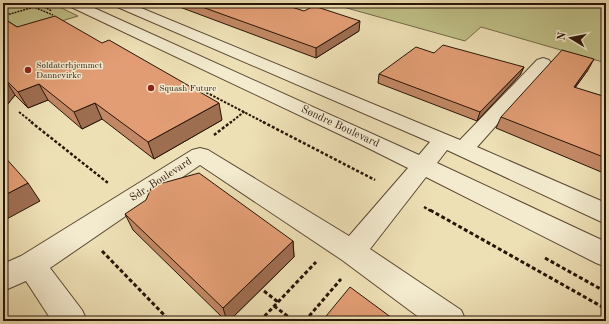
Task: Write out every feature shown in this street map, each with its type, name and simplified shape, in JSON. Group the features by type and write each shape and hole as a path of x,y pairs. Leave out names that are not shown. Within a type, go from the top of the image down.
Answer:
{"street":[{"name":"Søndre Boulevard","path":"72,3 422,166 606,255"},
{"path":"119,3 454,144 606,214"},
{"path":"349,251 422,166 454,144 543,63"},
{"name":"Sdr. Boulevard","path":"3,278 31,265 200,155 349,251 450,321"},
{"path":"31,265 71,321"}],"path":[{"path":"24,3 54,15"},
{"path":"3,16 41,5"},
{"path":"187,83 400,193 606,309"},
{"path":"200,155 208,140 248,109"},
{"path":"19,112 131,200"},
{"path":"83,231 170,321"},
{"path":"260,321 278,302 349,251"},
{"path":"305,321 349,251"},
{"path":"264,291 278,302"},
{"path":"274,306 294,321"}],"green space":[{"path":"3,3 51,3 78,16 3,39"},
{"path":"339,3 606,3 606,63 481,27 465,41 336,5"}],"building":[{"path":"191,3 279,3 304,11 314,6 360,21 316,48"},
{"path":"55,16 102,43 109,40 219,103 148,142 95,103 74,112 39,84 18,92 5,79 3,81 3,57 7,55 3,52 3,18 17,27"},
{"path":"443,45 524,67 480,112 379,74 416,47 434,53"},
{"path":"562,50 594,59 574,87 606,97 606,158 501,117"},
{"path":"3,155 28,183 3,196"},
{"path":"199,173 293,241 223,308 125,214 146,200 152,186"},
{"path":"350,287 396,321 322,321"}],"place":[{"name":"Soldaterhjemmet Dannevirke","path":"28,70"},
{"name":"Squash Future","path":"151,88"}]}
